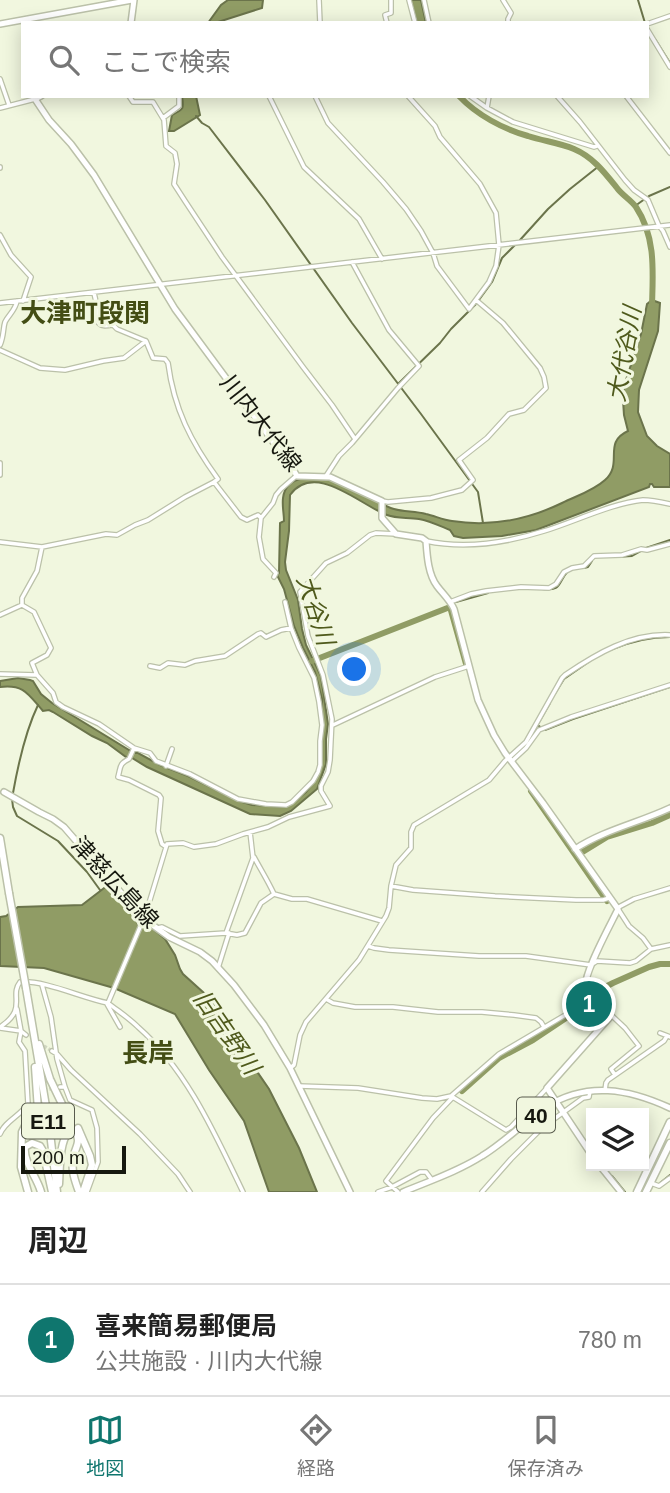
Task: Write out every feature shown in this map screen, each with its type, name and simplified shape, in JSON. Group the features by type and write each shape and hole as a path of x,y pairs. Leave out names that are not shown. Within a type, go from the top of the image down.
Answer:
{"highway":[{"name":"E11","path":"0,838 49,1124 56,1192"},
{"path":"27,991 44,1064 62,1104"},
{"path":"28,1192 22,1173 22,1132 25,1126 37,1120 34,1060 36,1050"},
{"path":"637,1192 670,1122"},
{"path":"78,1128 92,1165 83,1192"},
{"path":"56,1192 65,1136 72,1131 79,1136 72,1166 83,1192"},
{"path":"40,1192 37,1179 25,1156 25,1147 29,1144 36,1143 42,1147 56,1192"},
{"path":"646,1192 670,1143"}],"main road":[{"path":"0,24 133,0 131,21"},
{"name":"川内大代線","path":"38,98 49,120 94,175 175,309 291,466 295,477 326,477 338,480 382,502"},
{"path":"382,502 382,518 396,534 426,541 434,581 450,602 478,700 509,760 575,849 607,899 618,909 585,985 609,1013 609,1018 547,1088 586,1146"},
{"name":"津慈広島線","path":"4,792 64,827 142,921 200,952 234,985 264,1025 290,1068 350,1192"},
{"path":"575,849 597,836 670,808"},
{"name":"40","path":"400,1192 466,1166 496,1147 545,1108 571,1095 590,1091 623,1091 670,1108"},
{"path":"604,1171 621,1192"}],"street":[{"path":"318,0 320,21"},
{"path":"386,21 385,15 391,13 391,0"},
{"path":"409,0 414,21"},
{"path":"424,0 429,21"},
{"path":"503,0 511,15 508,21"},
{"path":"649,23 670,16"},
{"path":"649,33 670,67"},
{"path":"0,79 9,105"},
{"path":"0,107 38,98"},
{"path":"130,98 132,102 153,102 163,118 166,146 173,150 177,158 174,184 236,276 355,439"},
{"path":"163,118 179,106 179,98"},
{"path":"270,98 307,171 359,219 382,259"},
{"path":"316,98 328,123 406,209 433,253 437,266 469,309 492,277 498,258 496,213 485,191 410,98"},
{"path":"473,98 522,125 598,146"},
{"path":"487,107 489,98"},
{"path":"559,98 625,180 648,200 657,227 663,231 670,247"},
{"path":"628,98 670,153"},
{"path":"0,303 670,225"},
{"path":"0,235 11,255 31,277 23,300"},
{"path":"326,477 339,456 419,366 389,330 352,262"},
{"path":"0,542 42,547 106,534 117,535 218,479 197,449 181,417 173,393 168,363 162,358 153,358 146,341 113,325 99,324 94,293"},
{"path":"382,502 431,498 462,490 473,480 459,460 487,438 509,414 524,410 546,387 540,368 503,323 476,300"},
{"path":"17,301 5,324 0,347 40,368 65,370 103,360 124,358 146,341"},
{"path":"0,463 0,475"},
{"path":"274,577 276,573 265,563 261,550 261,518 276,495 295,477"},
{"path":"214,482 242,517 247,520 258,515 261,518"},
{"path":"426,541 437,544 481,544 525,537 641,500 670,504"},
{"path":"107,1002 115,989 142,921 167,844 178,843 194,847 223,842 289,817 330,806 321,786 328,772 332,725 326,686 307,636 299,594 326,563 347,553 370,535 396,534"},
{"path":"450,602 486,591 521,587 549,588 556,584 564,572 584,566 594,556 622,555 670,544"},
{"path":"22,605 22,598 37,571 42,547"},
{"path":"22,605 34,612 51,648 47,655 32,663 56,702 99,724 134,749 150,753 156,761 238,799 281,805 292,802 313,781 320,765 322,725 314,678 291,628 285,602"},
{"path":"0,615 22,605"},
{"path":"150,666 160,667 168,663 185,665 220,658 258,634 261,633 265,637 291,628"},
{"path":"290,1068 294,1065 300,1035 306,1022 359,960 389,908 398,861 411,848 414,825 486,783 526,742 565,675 591,657 616,645 655,635 670,635"},
{"path":"332,725 435,677 470,666"},
{"path":"0,674 37,675"},
{"path":"509,760 526,748 539,730 670,685"},
{"path":"134,749 130,759 121,764 118,777 159,795 158,831 165,846"},
{"path":"166,766 172,749"},
{"path":"250,832 253,855 274,894 307,900 382,921"},
{"path":"218,968 253,855"},
{"path":"393,887 495,896 607,899"},
{"path":"651,949 622,918 618,909 670,888"},
{"path":"158,928 162,927 180,936 228,933 241,935 245,933 261,902 274,894"},
{"path":"369,946 389,950 479,956 526,956 592,964 597,961 629,963 651,949 670,945"},
{"path":"0,1134 5,1125 26,1108 30,1092 25,1051 19,1042 21,1031 17,1007 18,984 28,981 42,984 107,1002 138,1027 171,1062 203,1110 243,1192"},
{"path":"42,984 51,1017 54,1052 64,1080"},
{"path":"400,1192 386,1181 452,1097 499,1054 567,1014 589,992"},
{"path":"326,999 355,1007 514,1015 536,1018 544,1027"},
{"path":"107,1002 120,1027"},
{"path":"0,1027 17,1007"},
{"path":"609,1013 639,1046 611,1069 615,1076"},
{"path":"0,1027 21,1031 26,1035"},
{"path":"605,1090 606,1083 668,1036 660,1034"},
{"path":"54,1052 140,1134 178,1174 190,1192"},
{"path":"71,1070 63,1087 70,1100 92,1110 96,1124 98,1162 83,1192"},
{"path":"299,1086 359,1088 422,1098 452,1097 501,1128 509,1130 547,1088"},
{"path":"482,1192 530,1139 563,1111 589,1097 590,1091"},
{"path":"378,1192 420,1172 426,1172 432,1180"},
{"path":"651,1183 659,1186 670,1178"}],"water":[{"path":"228,0 263,0 262,8 221,21 209,21"},
{"path":"411,0 421,0 426,21 416,21"},
{"path":"182,98 196,98 200,115 174,131 169,131 172,115 182,108"},
{"path":"652,300 660,303 658,331 639,390 638,412 647,436 670,454 670,487 654,487 650,484 649,487 536,530 502,536 463,538 427,521 387,515 338,488 325,484 312,482 300,486 290,495 286,570 298,600 306,645 321,676 328,724 326,764 317,789 291,811 280,816 250,814 126,757 53,712 43,711 20,689 0,687 0,681 18,678 33,681 41,694 52,703 134,753 239,801 252,805 290,805 306,792 321,766 322,699 315,672 294,626 284,589 277,575 285,490 296,480 303,478 328,479 391,508 466,523 480,523 508,521 535,514 590,490 610,474 616,441 628,431 624,415 624,386 641,334 647,304"},
{"name":"旧吉野川","path":"108,885 131,908 138,925 150,926 165,939 183,974 218,1008 269,1089 299,1148 317,1192 269,1192 244,1121 175,1014 114,988 44,968 0,966 0,917 18,907 82,905"}],"waterway":[{"path":"638,0 644,21"},
{"path":"655,39 670,63"},
{"name":"大代谷川","path":"461,98 500,125 581,152 634,204 650,242 653,267 652,305"},
{"path":"196,116 209,127 265,200 352,323 478,492 483,523"},
{"path":"520,240 548,209 599,166"},
{"path":"635,206 649,196 670,187"},
{"path":"399,383 476,304 492,282 502,258 516,244"},
{"path":"646,548 670,540"},
{"path":"616,557 632,556 641,551"},
{"path":"584,568 592,561"},
{"path":"542,589 557,587 568,571"},
{"path":"456,602 488,593"},
{"name":"大谷川","path":"312,661 450,607 466,664"},
{"path":"610,650 640,640 670,637"},
{"path":"554,695 564,679 590,661"},
{"path":"539,726 545,730 670,687"},
{"path":"535,729 550,703"},
{"path":"13,793 26,737 38,705"},
{"path":"514,756 527,743"},
{"path":"531,791 576,856 607,837 670,815"},
{"path":"12,799 17,816 58,841 100,890"},
{"path":"576,856 607,901"},
{"path":"462,1091 499,1058 569,1016 582,999 649,967 670,964"},
{"path":"660,1183 670,1175"},
{"path":"612,1176 625,1192"}],"tunnel":[{"path":"39,1043 52,1051"},
{"path":"33,1092 55,1088"}],"place":[{"name":"喜来簡易郵便局","path":"589,1004"}],"district":[{"name":"大津町段関","path":"85,313"},
{"name":"長岸","path":"148,1053"}]}
